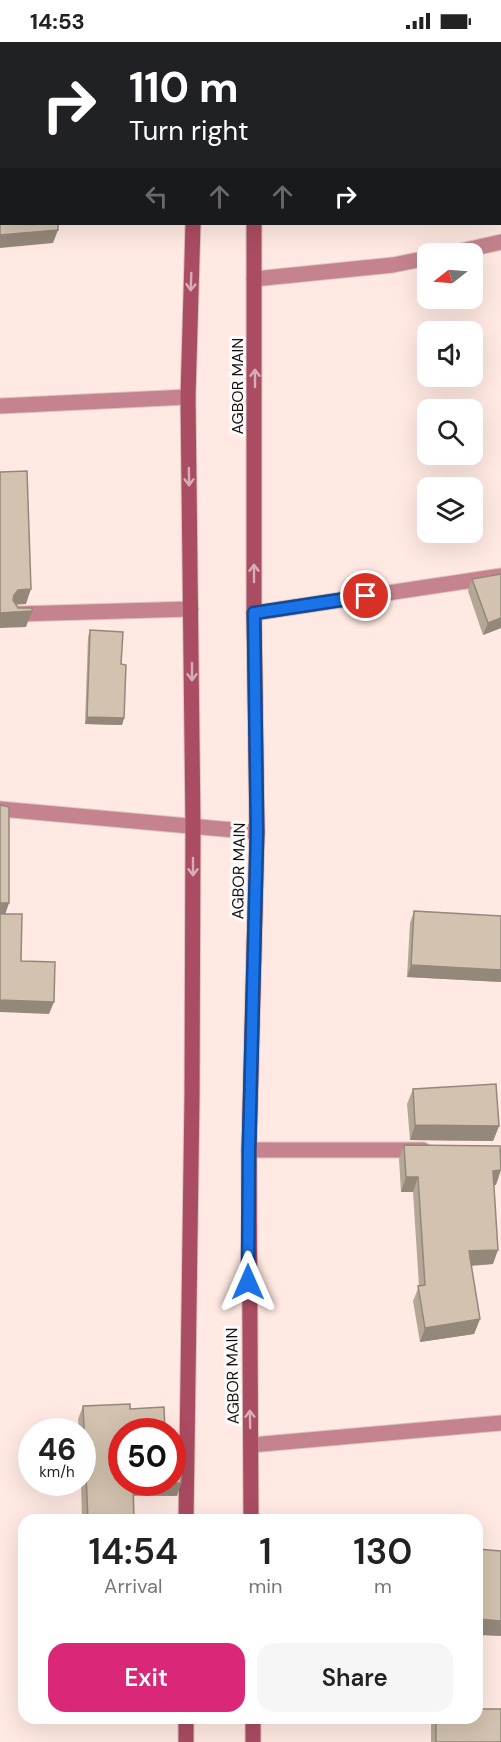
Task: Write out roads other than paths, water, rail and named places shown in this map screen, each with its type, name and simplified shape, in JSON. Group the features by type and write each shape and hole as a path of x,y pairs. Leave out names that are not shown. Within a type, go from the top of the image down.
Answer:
{"main road":[{"path":"186,1514 193,827 188,397 193,225"},
{"name":"AGBOR MAIN","path":"251,1514 249,1150 257,832 254,613 254,225"},
{"path":"186,1724 186,1742"},
{"path":"253,1724 253,1742"}],"street":[{"path":"483,246 501,242"},
{"path":"254,279 393,265 417,260"},
{"path":"0,406 188,397"},
{"path":"254,613 501,576"},
{"path":"17,614 191,609"},
{"path":"0,809 257,832"},
{"path":"249,1150 300,1148 442,1150"},
{"path":"250,1445 501,1423"}]}
